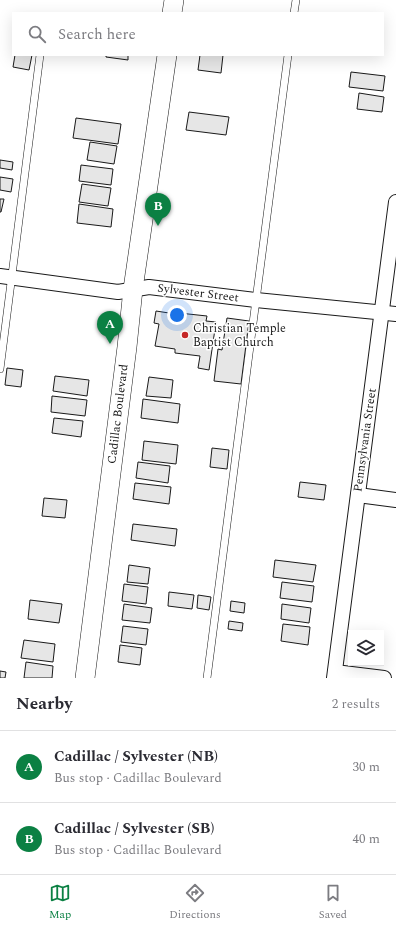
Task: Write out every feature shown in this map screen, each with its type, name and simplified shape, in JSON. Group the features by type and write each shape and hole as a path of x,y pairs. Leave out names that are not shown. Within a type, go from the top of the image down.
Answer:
{"street":[{"path":"172,12 174,0"},
{"name":"Cadillac Boulevard","path":"85,678 127,348 133,289 167,56"},
{"name":"Pennsylvania Street","path":"334,675 396,202"},
{"name":"Sylvester Street","path":"6,277 118,292 149,287 256,300 396,314"},
{"path":"358,495 396,500"},
{"path":"334,675 384,678"}],"lane":[{"path":"294,12 296,0"},
{"path":"0,369 6,277 40,56"},
{"path":"208,678 288,56"}],"building":[{"path":"15,56 32,56 29,70 13,67"},
{"path":"128,56 128,60 106,57"},
{"path":"200,56 223,56 221,73 198,70"},
{"path":"351,72 385,76 383,91 349,87"},
{"path":"359,93 384,97 382,112 357,109"},
{"path":"189,112 229,117 226,135 186,130"},
{"path":"76,118 121,124 118,144 73,138"},
{"path":"90,142 117,146 114,164 87,160"},
{"path":"0,160 13,162 12,170 0,168"},
{"path":"81,165 113,169 111,185 79,181"},
{"path":"0,177 13,179 11,192 0,190"},
{"path":"82,184 111,188 108,206 79,202"},
{"path":"0,199 4,199 1,212 0,212"},
{"path":"79,204 113,209 111,227 77,223"},
{"name":"Christian Temple Baptist Church","path":"156,311 169,313 169,316 178,317 179,313 207,316 206,321 216,322 209,370 198,368 200,356 175,353 175,349 155,346 159,324 154,323"},
{"path":"227,318 249,321 241,384 214,381 218,349 222,350"},
{"path":"7,368 23,370 21,387 5,385"},
{"path":"55,376 89,380 87,396 53,391"},
{"path":"149,377 173,380 171,398 146,396"},
{"path":"52,396 87,400 85,416 51,412"},
{"path":"143,399 180,404 178,423 141,418"},
{"path":"54,418 83,421 81,437 52,433"},
{"path":"144,441 178,445 176,464 142,460"},
{"path":"212,448 229,450 227,469 210,467"},
{"path":"138,462 170,466 168,483 136,478"},
{"path":"300,482 326,485 324,500 298,497"},
{"path":"135,483 171,487 169,504 133,499"},
{"path":"44,498 67,500 65,518 42,516"},
{"path":"133,524 177,529 175,546 131,540"},
{"path":"275,560 316,565 313,582 273,577"},
{"path":"129,565 150,568 148,584 127,582"},
{"path":"282,582 314,586 312,602 280,598"},
{"path":"124,584 148,587 146,604 122,601"},
{"path":"169,592 194,595 192,609 168,606"},
{"path":"198,595 211,597 209,610 197,608"},
{"path":"30,600 62,604 59,623 28,619"},
{"path":"231,601 245,603 244,613 230,611"},
{"path":"124,604 152,608 150,623 122,620"},
{"path":"282,604 311,608 309,623 281,619"},
{"path":"229,621 243,623 242,631 228,629"},
{"path":"283,624 310,627 308,645 281,641"},
{"path":"123,626 148,629 146,645 121,642"},
{"path":"24,640 55,644 53,662 21,658"},
{"path":"120,645 142,648 140,665 118,662"},
{"path":"26,662 53,666 52,678 24,678"},
{"path":"0,671 6,672 5,678 0,678"}],"place":[{"name":"Cadillac / Sylvester (SB)","path":"158,226"},
{"name":"Christian Temple Baptist Church","path":"185,335"},
{"name":"Cadillac / Sylvester (NB)","path":"110,344"}]}
